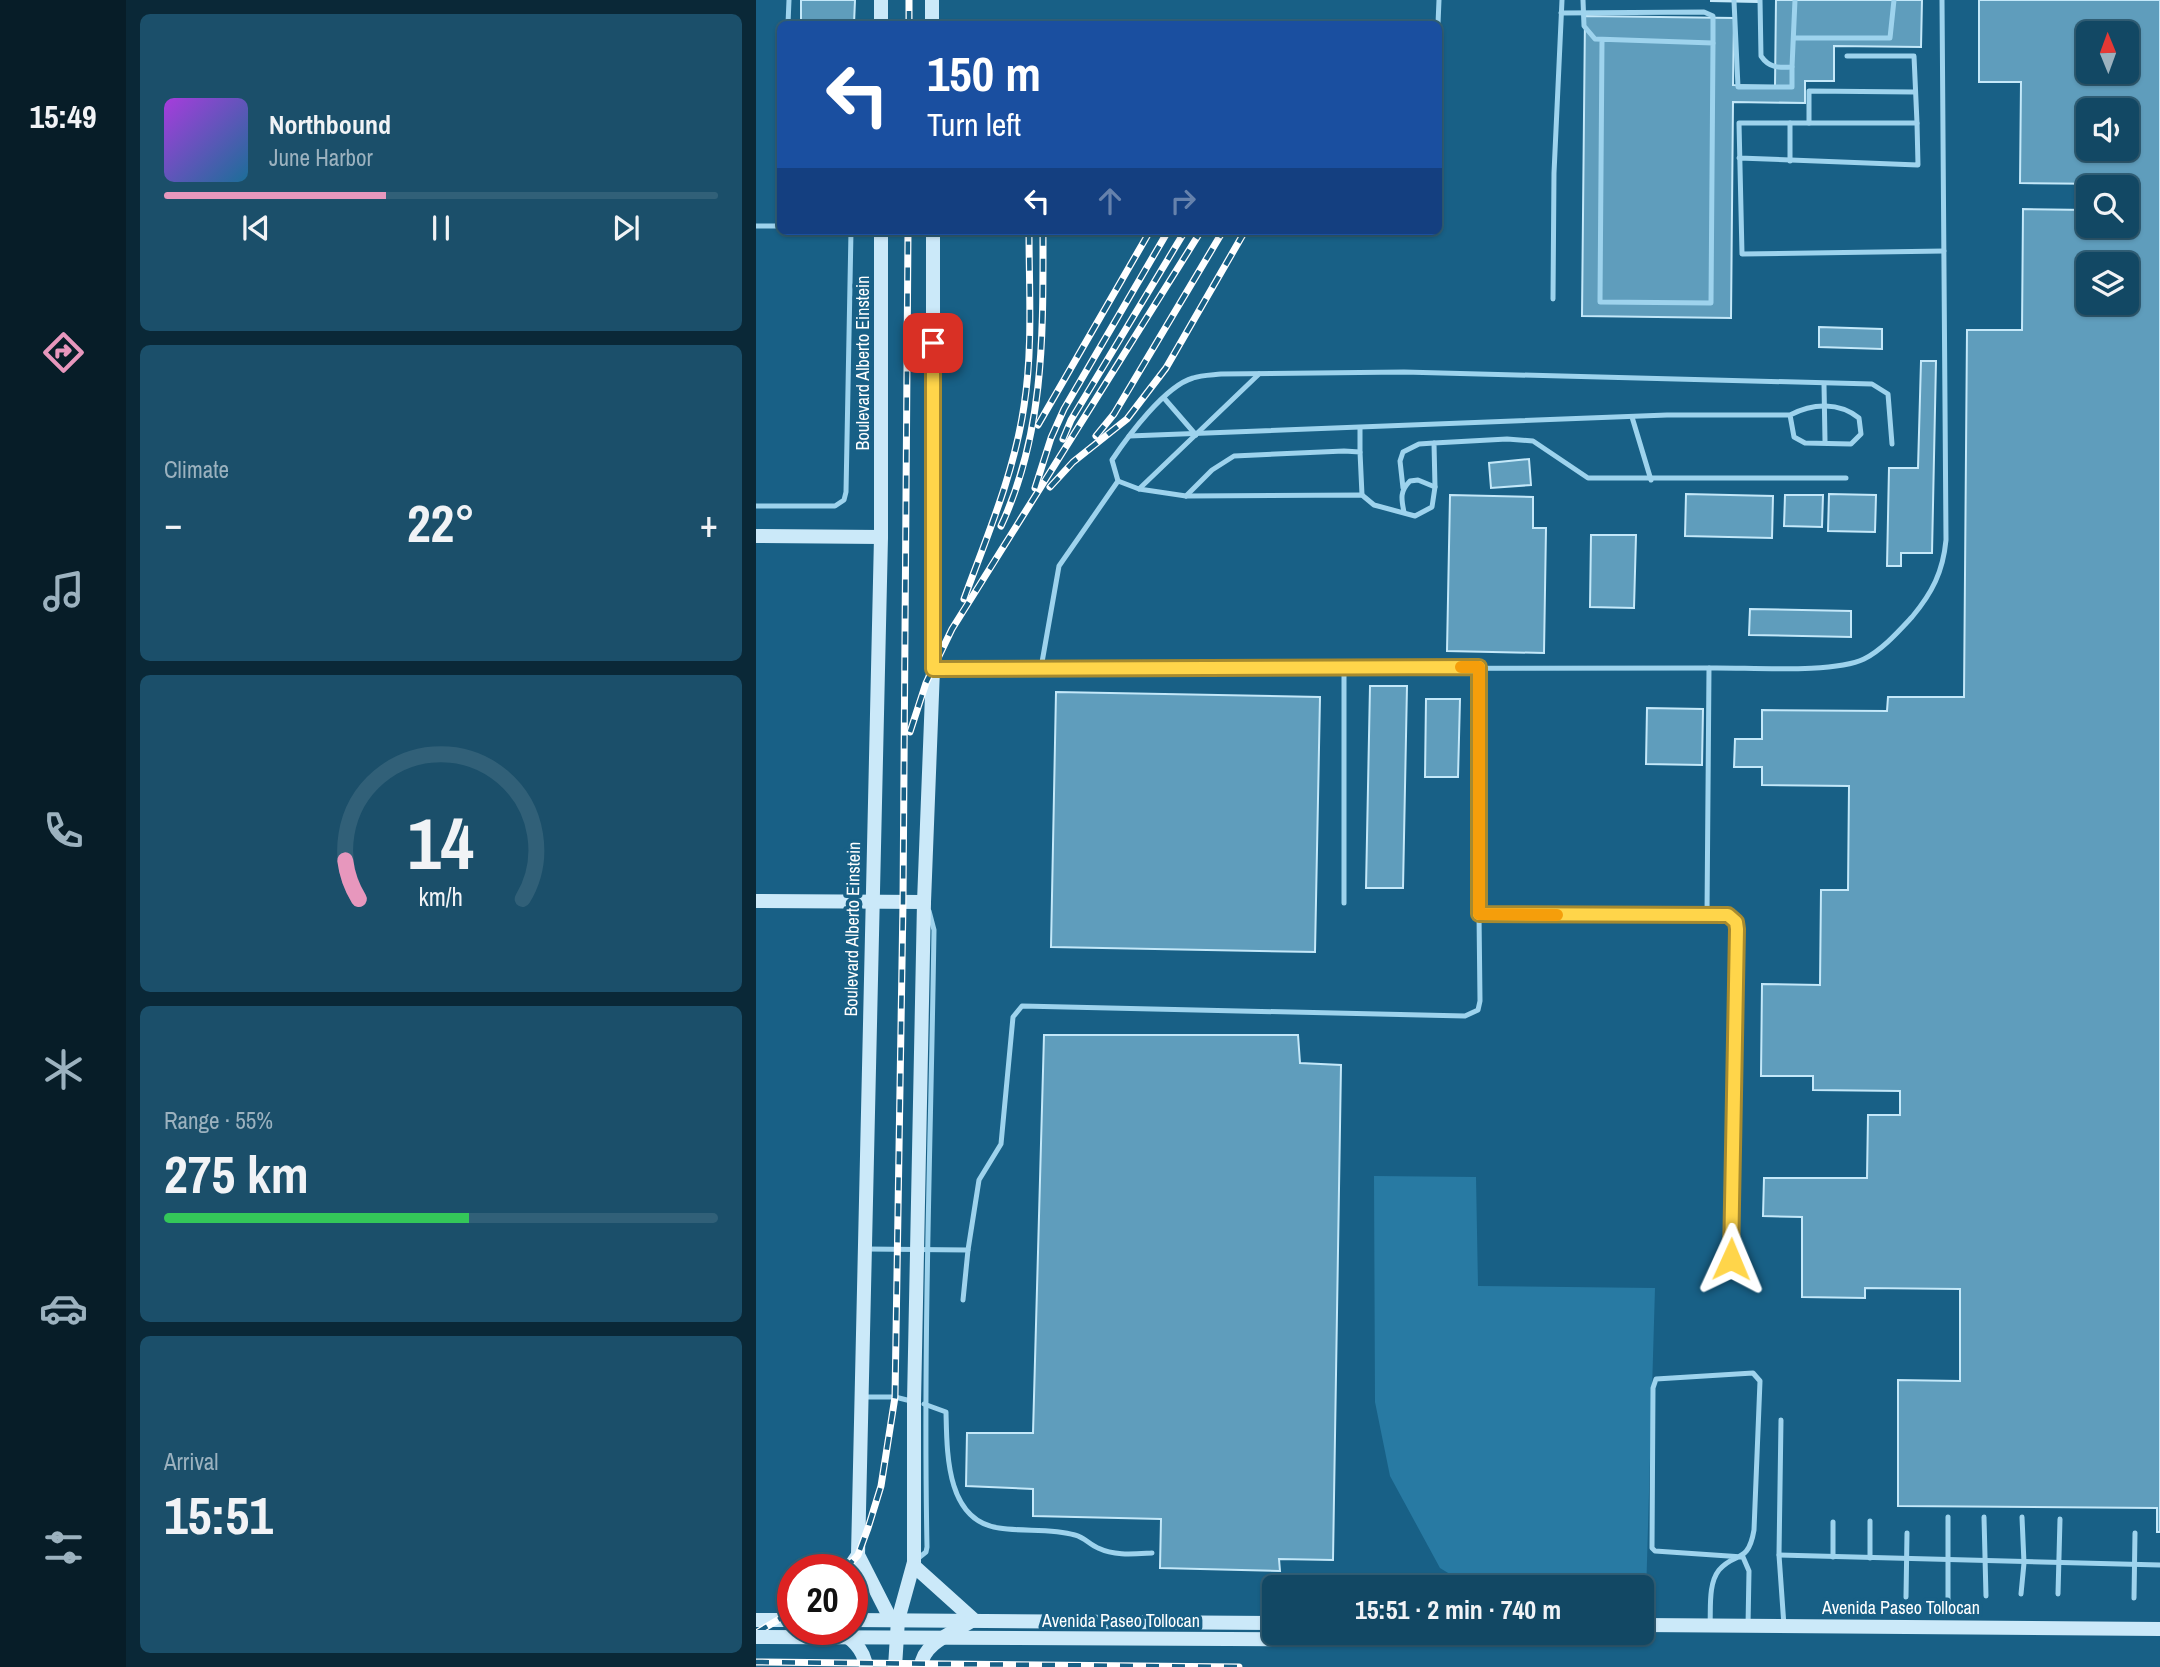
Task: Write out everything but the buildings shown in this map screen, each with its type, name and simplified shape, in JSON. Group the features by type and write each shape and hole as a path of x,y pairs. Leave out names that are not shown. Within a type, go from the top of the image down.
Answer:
{"main road":[{"path":"881,0 881,21"},
{"path":"932,0 932,21"},
{"name":"Boulevard Alberto Einstein","path":"858,1554 881,537 881,235"},
{"path":"887,1667 894,1620 914,1564 924,1250 924,902 933,669 933,235"},
{"path":"756,536 881,537"},
{"path":"756,901 924,902"},
{"path":"914,1564 974,1620 932,1646 923,1654 920,1667"},
{"name":"Boulevard Alberto Einstein","path":"868,1573 894,1620"},
{"path":"756,1620 777,1620"},
{"name":"Avenida Paseo Tollocan","path":"868,1620 1262,1623"},
{"path":"894,1620 895,1667"},
{"name":"Avenida Paseo Tollocan","path":"1654,1625 2160,1629"},
{"name":"Avenida Paseo Tollocan","path":"756,1637 1262,1639"},
{"path":"856,1645 863,1653 866,1667"}],"lane":[{"path":"788,21 789,0"},
{"path":"1438,21 1439,0"},
{"path":"1553,299 1554,173 1562,0"},
{"path":"1583,0 1583,16 1588,34 1602,40 1713,43"},
{"path":"1760,0 1761,56 1766,63 1777,68 1792,67"},
{"path":"1734,1 1738,87 1792,88 1795,0"},
{"path":"1795,38 1890,38 1894,0"},
{"path":"933,669 1709,668 1829,666 1865,659 1900,631 1938,580 1946,540 1942,0"},
{"path":"1561,13 1704,12 1713,16 1711,303 1600,302 1602,40"},
{"path":"1739,158 1918,164 1914,57 1847,56"},
{"path":"1808,123 1809,91 1914,92"},
{"path":"1917,123 1740,123 1742,254 1944,251"},
{"path":"1790,123 1790,160"},
{"path":"756,226 777,226"},
{"path":"756,506 835,506 844,500 850,235"},
{"path":"1118,481 1112,460 1128,436 1164,398 1191,378 1259,373 1404,372 1872,384 1888,394 1892,444"},
{"path":"1139,489 1259,373"},
{"path":"1824,384 1825,441"},
{"path":"1164,398 1196,435"},
{"path":"1128,436 1632,417 1790,415 1802,408 1826,406 1846,408 1859,418 1861,433 1851,444 1825,441 1805,443 1794,437 1790,415"},
{"path":"1632,417 1651,480"},
{"path":"1360,428 1362,495"},
{"path":"1404,512 1399,461 1403,452 1419,444 1507,439 1533,441 1588,478 1846,478"},
{"path":"1118,481 1139,489 1186,496 1362,495 1374,505 1415,516 1432,507 1435,487 1434,443"},
{"path":"1186,496 1212,470 1234,456 1360,452"},
{"path":"1403,488 1410,481 1418,480 1435,487"},
{"path":"1041,668 1059,566 1118,481"},
{"path":"1343,903 1344,667"},
{"path":"963,1300 979,1180 1001,1144 1013,1017 1018,1008 1465,1016 1478,1010 1479,667"},
{"path":"1707,915 1709,668"},
{"path":"1479,914 1728,915 1736,922 1731,1259"},
{"path":"865,1249 968,1250"},
{"path":"1743,1557 1655,1551 1652,1548 1653,1388 1656,1379 1753,1373 1758,1377 1754,1530 1743,1557 1749,1571 1748,1626"},
{"path":"862,1397 895,1397 946,1412 950,1477 968,1513 981,1523 997,1528 1074,1534 1095,1547 1114,1553 1152,1553"},
{"path":"1781,1420 1779,1555 1784,1626"},
{"path":"1948,1517 1948,1599"},
{"path":"1984,1517 1986,1596"},
{"path":"2021,1594 2024,1563 2022,1517"},
{"path":"2058,1594 2060,1519"},
{"path":"1870,1521 1870,1558"},
{"path":"1833,1522 1833,1557"},
{"path":"1906,1597 1907,1533"},
{"path":"2134,1598 2135,1533"},
{"path":"1779,1555 2024,1563 2160,1564"},
{"path":"1710,1625 1714,1578 1727,1563 1743,1557"}],"shaded area":[{"path":"1374,1176 1476,1177 1478,1286 1655,1288 1647,1575 1451,1575 1440,1568 1390,1476 1375,1402"}],"railway":[{"path":"909,0 909,21"},
{"path":"858,1554 881,1486 895,1397 903,902 908,235"},
{"path":"964,599 1007,480 1024,406 1030,341 1029,235"},
{"path":"1001,526 1015,490 1034,418 1043,307 1043,235"},
{"path":"1038,425 1148,235"},
{"path":"1035,488 1051,438 1064,409 1166,235"},
{"path":"1063,439 1071,420 1183,235"},
{"path":"910,732 926,683 952,629 1198,235"},
{"path":"1096,436 1114,414 1221,235"},
{"path":"1050,487 1073,462 1127,419 1166,368 1243,235"},
{"path":"756,1633 777,1621"},
{"path":"756,1662 1239,1667"}],"slow traffic":[{"path":"1461,667 1479,667 1479,914 1557,915"}],"route":[{"path":"933,343 933,669 1479,667 1479,914 1728,915 1733,918 1737,929 1731,1259"}]}
